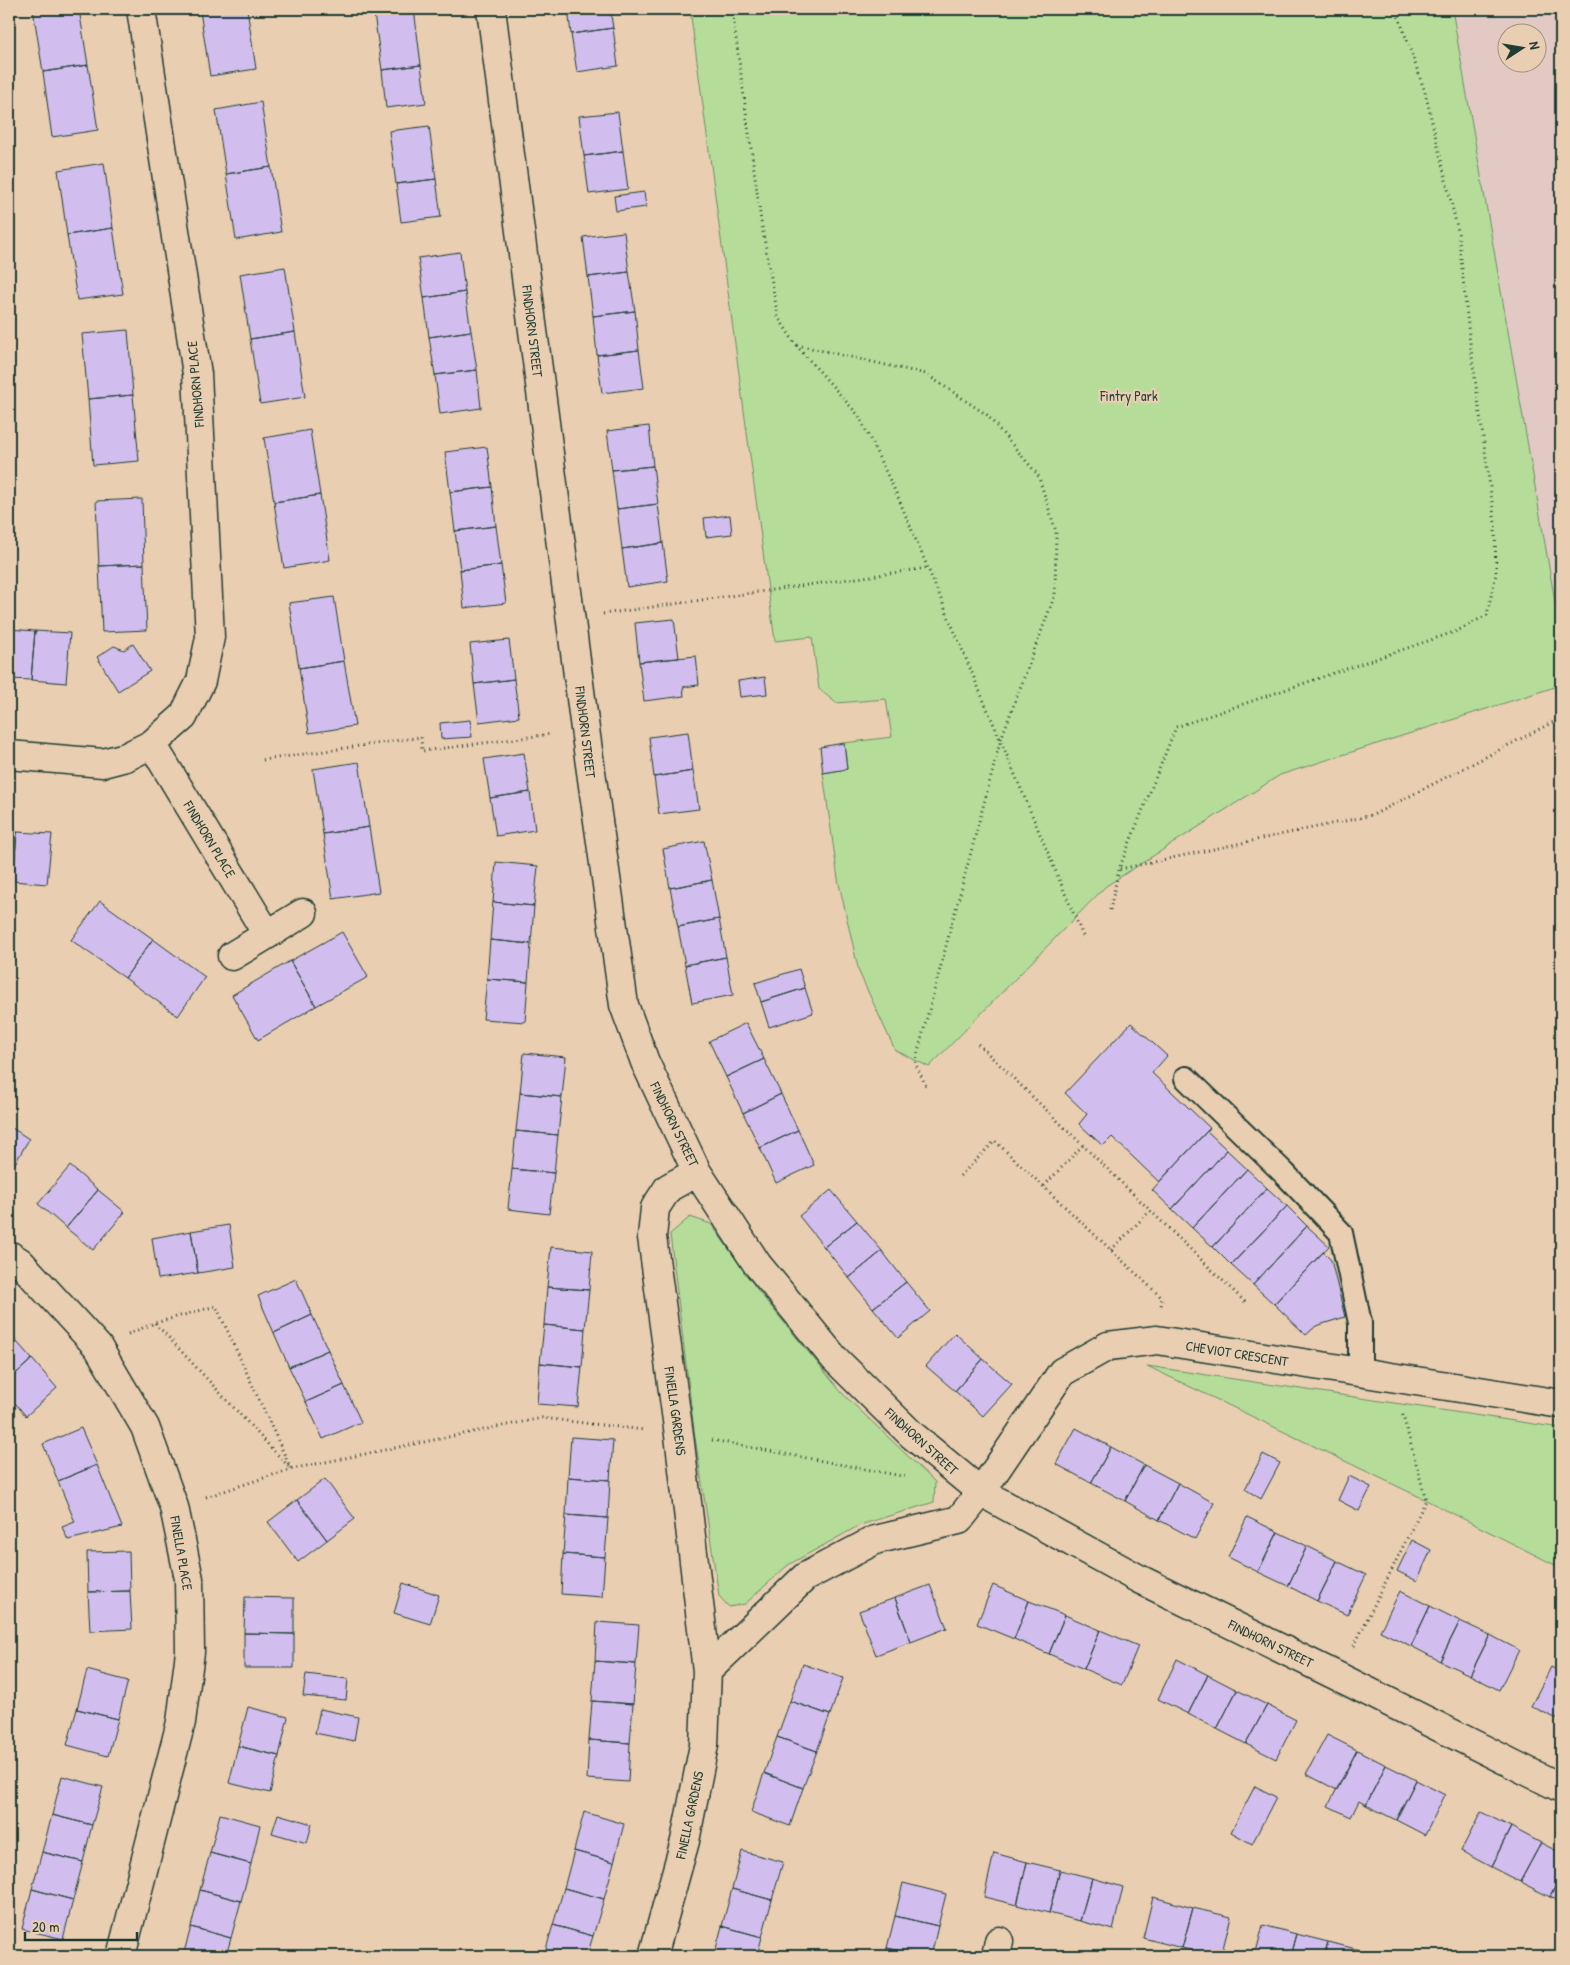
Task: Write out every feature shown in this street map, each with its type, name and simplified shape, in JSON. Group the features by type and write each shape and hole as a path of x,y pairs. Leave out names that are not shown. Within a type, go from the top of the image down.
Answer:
{"street":[{"name":"FINDHORN PLACE","path":"9,755 103,763 126,757 152,744 183,717 201,681 210,637 197,374 141,9"},
{"name":"FINDHORN STREET","path":"491,9 572,618 585,730 624,1004 645,1062 698,1172 757,1264 834,1358 912,1435 981,1492 1139,1579 1561,1788"},
{"name":"FINDHORN PLACE","path":"152,744 267,934"},
{"path":"232,956 303,913"},
{"name":"FINELLA GARDENS","path":"654,1956 685,1841 704,1745 707,1671 679,1435 652,1237 655,1208 668,1188 698,1172"},
{"name":"FINELLA PLACE","path":"9,1255 20,1262 98,1347 145,1427 174,1507 189,1579 189,1661 182,1722 120,1956"},
{"name":"CHEVIOT CRESCENT","path":"981,1492 1062,1372 1108,1346 1157,1340 1561,1404"},
{"path":"707,1671 805,1577 875,1540 959,1520 981,1492"}],"lane":[{"path":"1186,1078 1284,1173 1341,1233 1360,1323 1360,1373"}],"path":[{"path":"732,9 761,222 778,316 796,345 859,416 897,495 1083,936"},
{"path":"1110,910 1119,869 1176,727 1458,631 1487,615 1496,574 1495,523 1469,335 1458,230 1425,92 1396,9"},
{"path":"796,345 926,374 987,415 1038,475 1056,531 1055,595 1001,739 915,1063 927,1088"},
{"path":"572,618 927,568"},
{"path":"1119,869 1373,815 1561,718"},
{"path":"263,760 420,737 422,751 585,730"},
{"path":"978,1044 1246,1303"},
{"path":"960,1176 995,1142 1162,1298 1157,1340"},
{"path":"1044,1186 1083,1145"},
{"path":"1111,1250 1150,1211"},
{"path":"98,1347 155,1322 216,1306 291,1469"},
{"path":"155,1322 291,1469"},
{"path":"1339,1677 1426,1500 1393,1378"},
{"path":"174,1507 291,1469 542,1418 679,1435 916,1478"}],"shaded area":[{"path":"1452,9 1561,9 1561,636"}],"green space":[{"name":"Fintry Park","path":"690,9 1452,9 1561,636 1561,685 1280,775 1106,886 929,1067 895,1050 859,972 838,879 823,773 847,769 844,743 892,737 886,699 836,703 819,689 812,637 775,641"},
{"path":"690,1217 711,1224 759,1292 842,1393 935,1482 934,1502 860,1525 788,1565 745,1604 729,1607 719,1596 695,1437 670,1234"},
{"path":"1147,1366 1561,1428 1561,1568 1426,1500"}],"building":[{"path":"33,9 79,9 88,65 43,72"},
{"path":"247,9 256,69 210,76 200,11"},
{"path":"414,9 421,65 382,70 374,14"},
{"path":"568,9 610,9 613,28 571,34"},
{"path":"613,28 618,66 577,72 571,34"},
{"path":"88,65 98,130 52,137 43,72"},
{"path":"421,65 426,103 386,108 382,70"},
{"path":"261,102 271,167 226,174 216,110"},
{"path":"618,112 623,151 584,156 579,116"},
{"path":"429,126 436,179 396,184 389,131"},
{"path":"623,151 628,189 589,194 584,156"},
{"path":"104,163 113,228 67,235 58,170"},
{"path":"271,167 281,232 236,240 226,174"},
{"path":"436,179 441,217 401,222 396,184"},
{"path":"644,192 646,207 616,211 614,196"},
{"path":"113,228 123,294 77,300 67,235"},
{"path":"624,232 629,272 588,277 583,237"},
{"path":"460,252 465,292 424,298 418,258"},
{"path":"285,267 295,332 250,339 240,274"},
{"path":"629,272 635,311 593,316 588,277"},
{"path":"465,292 471,331 429,337 424,298"},
{"path":"635,311 639,350 597,355 593,316"},
{"path":"128,330 133,395 88,399 82,334"},
{"path":"471,331 477,370 435,375 429,337"},
{"path":"295,332 305,397 260,404 250,339"},
{"path":"639,350 644,388 602,393 597,355"},
{"path":"477,370 481,408 440,414 435,375"},
{"path":"133,395 139,461 93,465 88,399"},
{"path":"649,426 653,466 612,470 607,431"},
{"path":"310,430 320,495 274,502 264,438"},
{"path":"487,447 492,487 450,492 445,452"},
{"path":"653,466 658,504 617,509 612,470"},
{"path":"492,487 496,526 455,531 450,492"},
{"path":"320,495 330,560 284,568 274,502"},
{"path":"142,499 144,564 99,566 96,501"},
{"path":"658,504 663,543 622,549 617,509"},
{"path":"730,515 732,534 706,537 704,518"},
{"path":"496,526 501,565 460,570 455,531"},
{"path":"663,543 668,581 627,587 622,549"},
{"path":"144,564 147,630 102,632 99,566"},
{"path":"501,565 506,603 464,608 460,570"},
{"path":"334,597 344,661 299,668 289,603"},
{"path":"674,619 679,658 639,662 635,623"},
{"path":"9,629 35,631 31,680 9,679"},
{"path":"35,631 70,633 66,683 31,680"},
{"path":"509,640 514,679 474,684 470,644"},
{"path":"133,644 150,671 118,691 97,657 114,646 124,650"},
{"path":"696,656 699,685 683,687 684,696 644,701 639,662"},
{"path":"344,661 355,726 309,733 299,668"},
{"path":"765,677 767,694 740,697 738,681"},
{"path":"514,679 519,717 479,722 474,684"},
{"path":"470,720 472,737 441,739 440,723"},
{"path":"688,732 693,771 654,777 649,737"},
{"path":"844,743 847,769 823,773 820,747"},
{"path":"524,753 530,792 490,798 484,759"},
{"path":"359,762 369,827 323,834 313,769"},
{"path":"693,771 699,809 659,814 654,777"},
{"path":"530,792 535,830 496,836 490,798"},
{"path":"369,827 379,892 333,899 323,834"},
{"path":"9,831 17,832 13,881 9,881"},
{"path":"17,832 52,834 47,884 13,881"},
{"path":"704,841 712,880 670,888 663,849"},
{"path":"496,862 538,866 534,906 493,902"},
{"path":"712,880 719,919 678,927 670,888"},
{"path":"100,901 153,939 125,978 71,940"},
{"path":"493,902 534,906 531,944 490,940"},
{"path":"719,919 726,957 685,965 678,927"},
{"path":"342,932 368,977 316,1006 290,961"},
{"path":"153,939 205,977 178,1016 125,978"},
{"path":"490,940 531,944 528,982 487,979"},
{"path":"726,957 733,995 692,1003 685,965"},
{"path":"290,961 316,1006 258,1040 232,995"},
{"path":"799,969 805,988 761,1002 755,983"},
{"path":"487,979 528,982 525,1022 483,1019"},
{"path":"805,988 813,1013 769,1027 761,1002"},
{"path":"746,1023 764,1059 726,1077 709,1041"},
{"path":"1131,1023 1167,1056 1152,1073 1210,1128 1159,1182 1112,1137 1103,1146 1079,1124 1087,1114 1065,1093"},
{"path":"524,1053 566,1057 562,1097 520,1093"},
{"path":"764,1059 781,1094 743,1113 726,1077"},
{"path":"520,1093 562,1097 558,1135 516,1131"},
{"path":"781,1094 798,1130 760,1148 743,1113"},
{"path":"9,1126 29,1139 9,1174"},
{"path":"798,1130 814,1165 776,1183 760,1148"},
{"path":"516,1131 558,1135 554,1173 512,1169"},
{"path":"1207,1131 1227,1150 1172,1209 1152,1190"},
{"path":"1227,1150 1247,1169 1192,1228 1172,1209"},
{"path":"70,1166 98,1190 66,1228 38,1204"},
{"path":"512,1169 554,1173 549,1214 508,1209"},
{"path":"1247,1169 1267,1188 1213,1247 1192,1228"},
{"path":"1267,1188 1287,1206 1231,1265 1213,1247"},
{"path":"98,1190 125,1212 93,1250 66,1228"},
{"path":"831,1190 857,1221 824,1247 799,1216"},
{"path":"1287,1206 1307,1226 1253,1285 1231,1265"},
{"path":"857,1221 882,1251 849,1278 824,1247"},
{"path":"229,1225 235,1267 198,1273 191,1231"},
{"path":"1307,1226 1329,1246 1274,1304 1253,1285"},
{"path":"191,1231 198,1273 158,1279 152,1238"},
{"path":"551,1247 592,1251 589,1290 547,1287"},
{"path":"882,1251 906,1282 873,1308 849,1278"},
{"path":"1323,1252 1331,1260 1345,1317 1316,1326 1306,1335 1274,1304"},
{"path":"296,1279 312,1315 274,1333 258,1296"},
{"path":"906,1282 930,1311 898,1338 873,1308"},
{"path":"547,1287 589,1290 585,1329 544,1325"},
{"path":"312,1315 328,1350 289,1367 274,1333"},
{"path":"544,1325 585,1329 582,1367 540,1363"},
{"path":"9,1333 32,1359 9,1380"},
{"path":"955,1333 983,1359 955,1391 926,1366"},
{"path":"328,1350 344,1385 306,1402 289,1367"},
{"path":"32,1359 57,1388 26,1416 9,1396 9,1380"},
{"path":"983,1359 1012,1384 983,1416 955,1391"},
{"path":"540,1363 582,1367 578,1407 537,1404"},
{"path":"344,1385 361,1422 323,1439 306,1402"},
{"path":"81,1428 97,1465 58,1481 43,1444"},
{"path":"1076,1428 1111,1447 1091,1483 1056,1464"},
{"path":"571,1437 613,1440 610,1480 568,1477"},
{"path":"1111,1447 1144,1465 1125,1501 1091,1483"},
{"path":"1263,1454 1280,1463 1261,1499 1245,1489"},
{"path":"97,1465 122,1527 68,1540 62,1527 75,1522 58,1481"},
{"path":"1144,1465 1178,1483 1159,1520 1125,1501"},
{"path":"1349,1476 1371,1487 1359,1511 1338,1500"},
{"path":"568,1477 610,1480 608,1518 566,1515"},
{"path":"325,1479 355,1519 327,1540 297,1500"},
{"path":"1178,1483 1214,1503 1195,1539 1159,1520"},
{"path":"297,1500 327,1540 298,1562 268,1522"},
{"path":"566,1515 608,1518 605,1557 563,1554"},
{"path":"1247,1517 1278,1532 1258,1572 1228,1557"},
{"path":"1278,1532 1307,1546 1288,1586 1258,1572"},
{"path":"1412,1540 1431,1550 1417,1581 1397,1571"},
{"path":"1307,1546 1337,1561 1317,1601 1288,1586"},
{"path":"129,1551 130,1591 88,1592 87,1552"},
{"path":"563,1554 605,1557 602,1597 561,1594"},
{"path":"1337,1561 1366,1575 1347,1615 1317,1601"},
{"path":"403,1583 439,1595 430,1624 394,1613"},
{"path":"930,1585 947,1628 911,1642 895,1598"},
{"path":"993,1585 1029,1601 1014,1639 977,1624"},
{"path":"130,1591 132,1629 90,1631 88,1592"},
{"path":"1400,1591 1430,1606 1411,1646 1380,1631"},
{"path":"245,1597 294,1598 294,1634 244,1633"},
{"path":"895,1598 911,1642 876,1655 859,1611"},
{"path":"1029,1601 1065,1615 1049,1654 1014,1639"},
{"path":"1430,1606 1460,1621 1440,1661 1411,1646"},
{"path":"1065,1615 1100,1630 1084,1669 1049,1654"},
{"path":"1460,1621 1490,1635 1470,1675 1440,1661"},
{"path":"597,1622 639,1625 636,1664 595,1661"},
{"path":"1100,1630 1138,1646 1122,1685 1084,1669"},
{"path":"244,1633 294,1634 294,1668 244,1668"},
{"path":"1490,1635 1519,1650 1499,1690 1470,1675"},
{"path":"1177,1659 1208,1675 1188,1714 1158,1699"},
{"path":"595,1661 636,1664 633,1704 592,1701"},
{"path":"803,1664 843,1678 830,1715 790,1701"},
{"path":"1551,1667 1561,1672 1561,1721 1531,1706"},
{"path":"87,1670 128,1681 118,1719 77,1709"},
{"path":"306,1674 348,1679 346,1700 303,1696"},
{"path":"1208,1675 1237,1690 1217,1729 1188,1714"},
{"path":"1237,1690 1267,1705 1246,1744 1217,1729"},
{"path":"592,1701 633,1704 630,1743 589,1740"},
{"path":"790,1701 830,1715 817,1751 777,1737"},
{"path":"1267,1705 1296,1720 1276,1759 1246,1744"},
{"path":"248,1707 288,1717 279,1756 238,1746"},
{"path":"77,1709 118,1719 108,1756 67,1745"},
{"path":"320,1709 358,1717 354,1741 315,1733"},
{"path":"1327,1735 1357,1750 1337,1790 1306,1774"},
{"path":"777,1737 817,1751 803,1788 764,1773"},
{"path":"589,1740 630,1743 628,1782 587,1779"},
{"path":"238,1746 279,1756 270,1793 229,1783"},
{"path":"1357,1750 1386,1765 1366,1805 1359,1801 1351,1817 1328,1806"},
{"path":"1386,1765 1416,1780 1396,1820 1366,1805"},
{"path":"764,1773 803,1788 790,1826 751,1812"},
{"path":"62,1776 103,1787 92,1825 52,1815"},
{"path":"1416,1780 1445,1795 1425,1835 1396,1820"},
{"path":"1255,1786 1276,1797 1252,1844 1231,1832"},
{"path":"584,1812 624,1824 614,1862 574,1851"},
{"path":"1481,1812 1511,1827 1491,1867 1461,1851"},
{"path":"220,1814 260,1825 251,1864 210,1853"},
{"path":"278,1814 312,1824 307,1843 272,1833"},
{"path":"52,1815 92,1825 83,1862 42,1852"},
{"path":"1511,1827 1541,1843 1520,1882 1491,1867"},
{"path":"1541,1843 1561,1853 1561,1875 1550,1897 1520,1882"},
{"path":"574,1851 614,1862 604,1899 564,1888"},
{"path":"742,1851 783,1862 772,1900 732,1889"},
{"path":"42,1852 83,1862 73,1900 32,1889"},
{"path":"210,1853 251,1864 241,1901 200,1890"},
{"path":"994,1853 1027,1862 1017,1905 984,1897"},
{"path":"1027,1862 1060,1870 1049,1913 1017,1905"},
{"path":"1060,1870 1092,1878 1080,1921 1049,1913"},
{"path":"1561,1875 1561,1903 1550,1897"},
{"path":"1092,1878 1123,1887 1113,1930 1080,1921"},
{"path":"903,1883 946,1894 938,1926 895,1916"},
{"path":"564,1888 604,1899 593,1936 553,1925"},
{"path":"32,1889 73,1900 63,1939 22,1929"},
{"path":"732,1889 772,1900 762,1937 722,1926"},
{"path":"200,1890 241,1901 231,1938 191,1927"},
{"path":"1153,1897 1193,1908 1182,1948 1143,1938"},
{"path":"1193,1908 1231,1917 1221,1956 1211,1956 1182,1948"},
{"path":"895,1916 938,1926 931,1956 887,1948"},
{"path":"553,1925 593,1936 587,1956 544,1956"},
{"path":"1263,1925 1296,1934 1290,1956 1255,1956"},
{"path":"722,1926 762,1937 757,1956 714,1956"},
{"path":"191,1927 231,1938 226,1956 183,1956"},
{"path":"1296,1934 1328,1942 1324,1956 1290,1956"},
{"path":"1328,1942 1360,1950 1359,1956 1324,1956"},
{"path":"887,1948 923,1956 885,1956"},
{"path":"1360,1950 1384,1956 1359,1956"}]}
